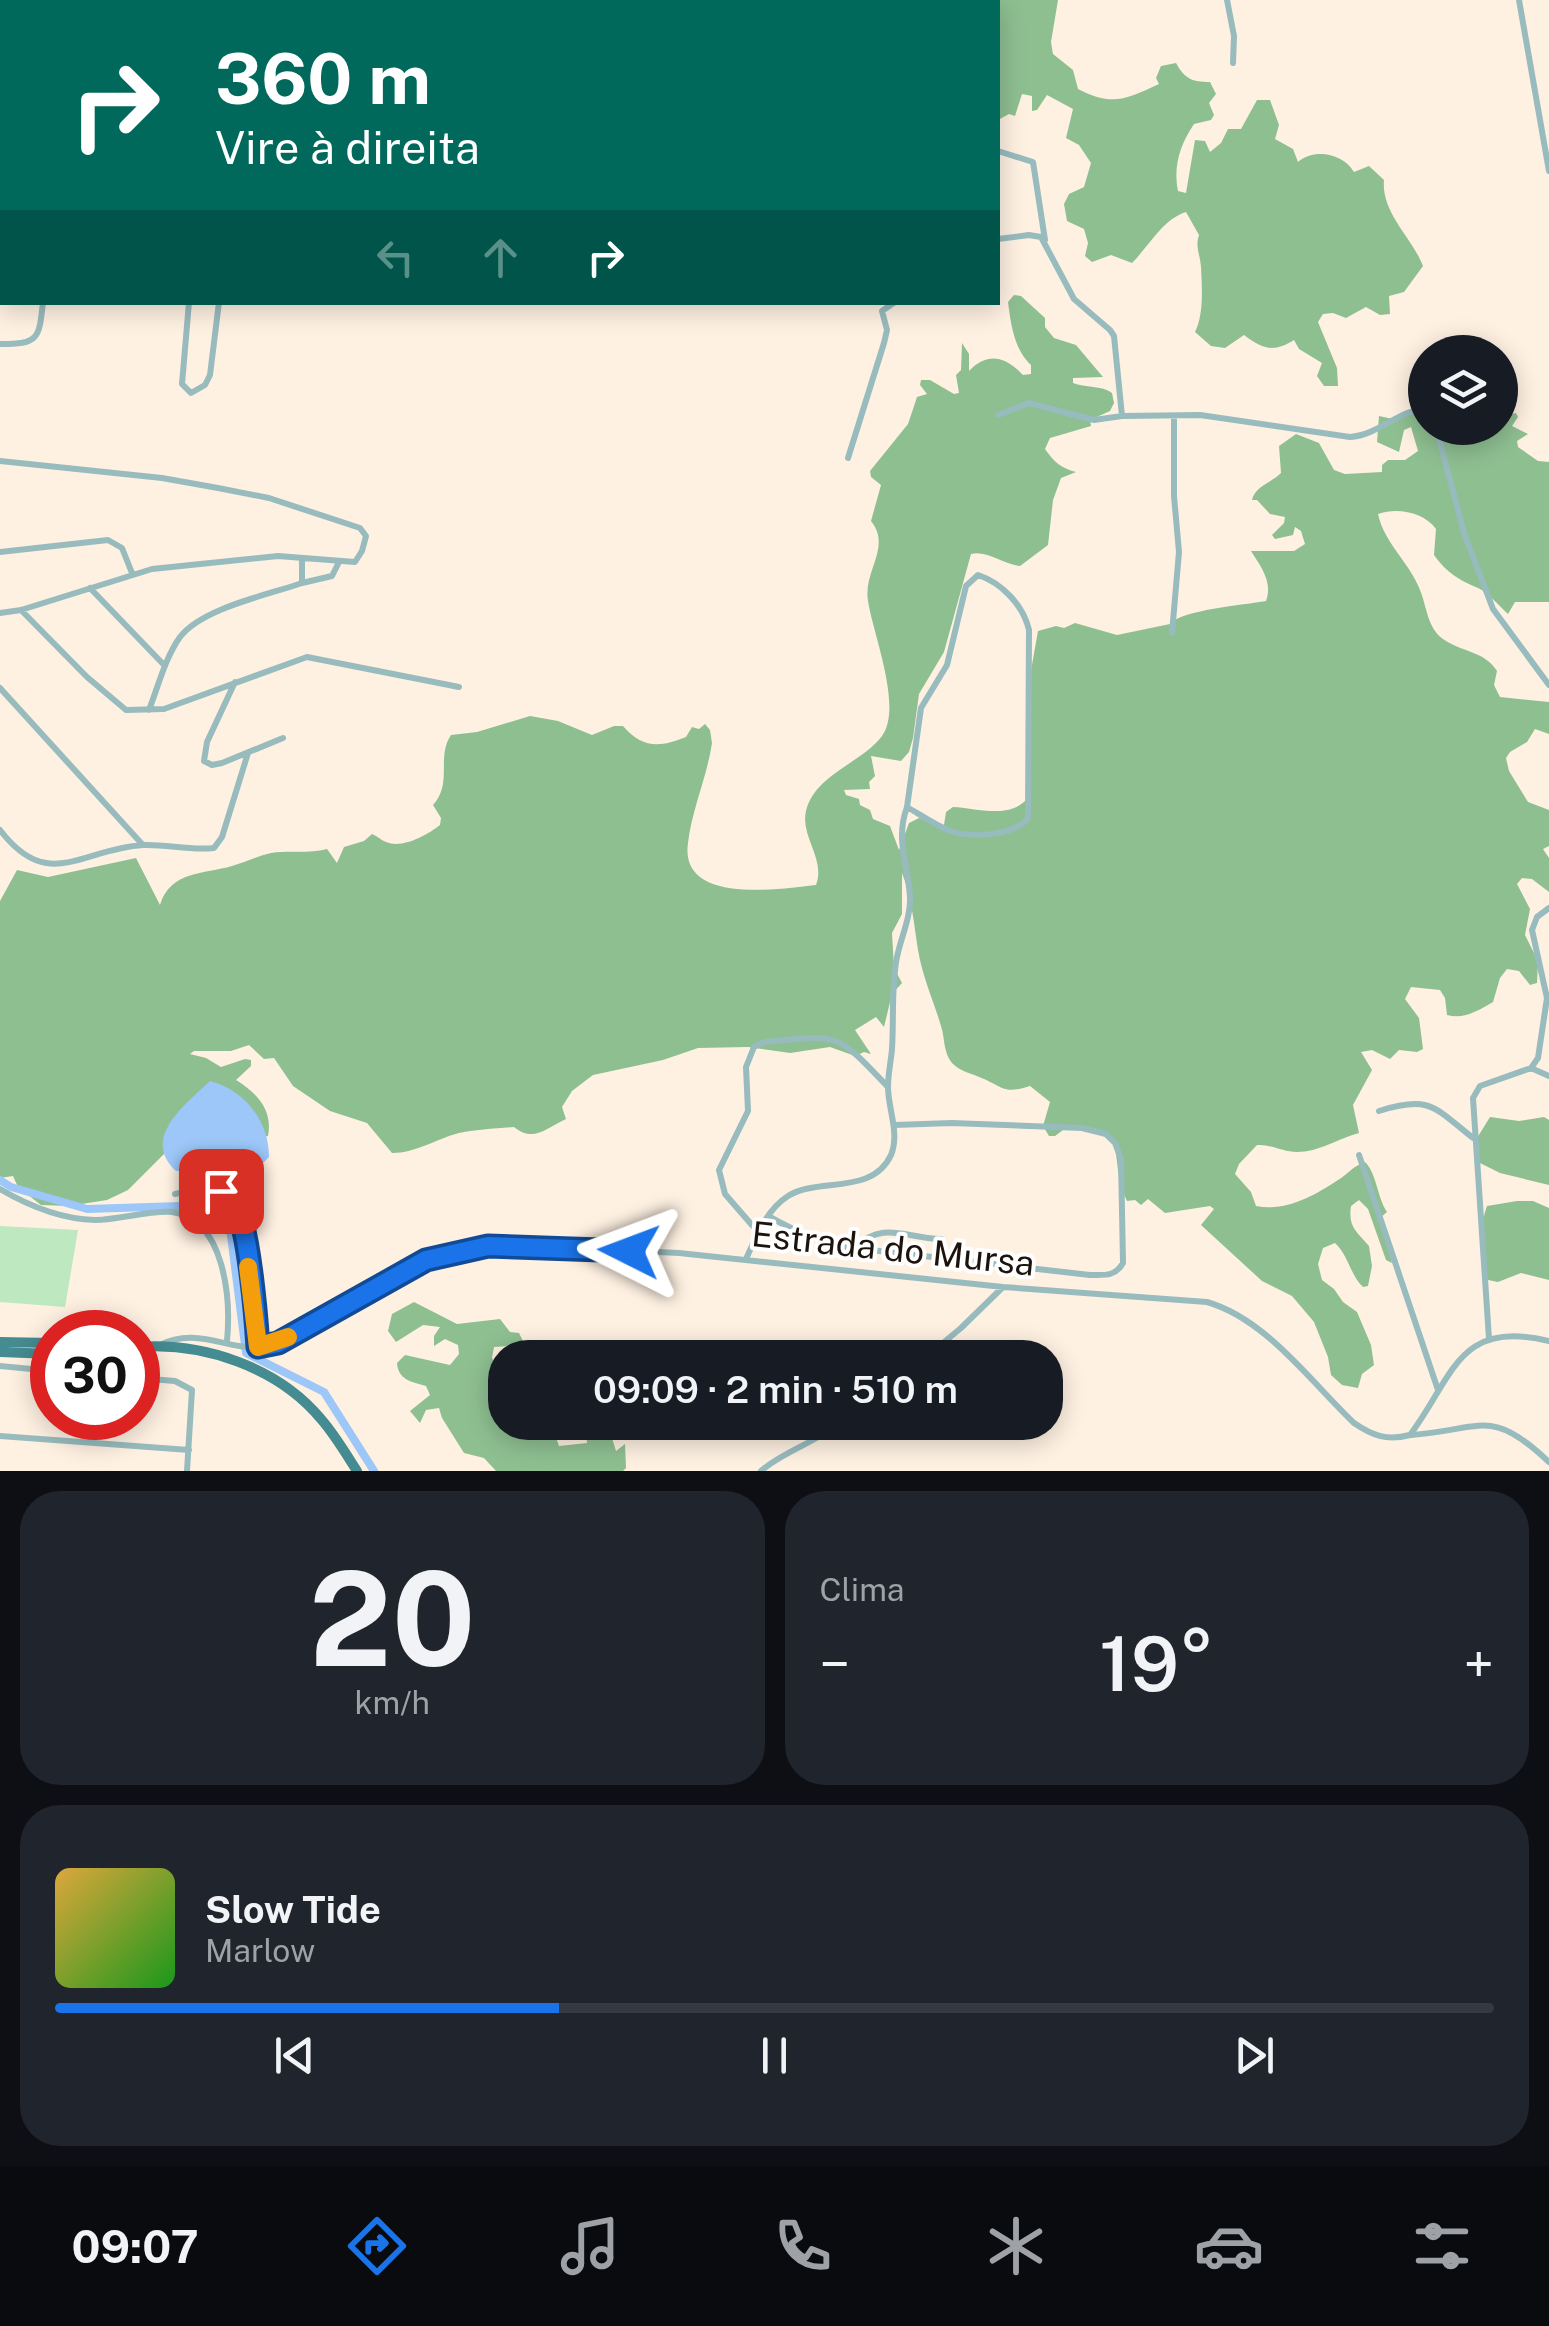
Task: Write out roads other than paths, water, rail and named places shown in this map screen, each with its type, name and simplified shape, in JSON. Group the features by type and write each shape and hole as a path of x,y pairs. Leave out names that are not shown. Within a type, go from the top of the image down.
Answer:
{"main road":[{"path":"0,1342 30,1343"},
{"path":"160,1346 190,1348 226,1358 286,1386 321,1419 357,1471"},
{"path":"0,1352 30,1353"}],"street":[{"path":"1227,0 1234,36 1233,63"},
{"path":"1519,0 1549,171"},
{"path":"1000,151 1035,166 1046,242 1074,299 1114,336 1122,416"},
{"path":"1000,239 1036,235 1046,242"},
{"path":"0,344 28,344 40,331 43,305"},
{"path":"189,305 182,384 191,393 204,385 210,375 219,305"},
{"path":"848,458 884,343 887,330 882,312 891,305"},
{"path":"998,414 1029,403 1094,420 1200,415 1350,437 1364,436 1408,412"},
{"path":"1172,633 1179,552 1174,416"},
{"path":"1441,445 1465,536 1493,609 1549,684"},
{"path":"0,462 162,478 269,498 360,528 365,541 358,558 351,563 256,557 132,573 21,610 0,613"},
{"path":"0,552 108,540 122,548 132,573"},
{"path":"302,558 302,583"},
{"path":"149,710 165,666 182,635 201,619 332,576 339,562"},
{"path":"746,1259 768,1216 788,1196 854,1182 880,1168 892,1152 894,1125 888,1087 894,984 910,900 901,852 901,822 907,807 921,708 946,664 966,586 978,575 989,579 1019,607 1028,630 1028,818 1022,826 1011,830 956,833 907,807"},
{"path":"90,588 165,666"},
{"path":"21,610 126,710 164,708 307,657 458,687"},
{"path":"235,682 206,742 204,761 212,765 282,738"},
{"path":"0,688 143,845"},
{"path":"0,830 26,858 48,865 143,845 214,848 222,837 248,753"},
{"path":"1489,1339 1473,1098 1476,1090 1531,1068 1542,1044 1547,998 1532,930 1537,918 1549,908"},
{"path":"758,1232 725,1194 719,1170 748,1111 746,1067 754,1046 764,1042 835,1039 848,1045 888,1087"},
{"path":"1531,1068 1549,1076"},
{"path":"1380,1111 1420,1102 1436,1109 1473,1138"},
{"path":"768,1216 807,1238 853,1248 1090,1275 1119,1271 1123,1263 1121,1159 1115,1143 1106,1134 1082,1128 894,1125"},
{"path":"1358,1155 1438,1391"},
{"path":"160,1346 183,1336 258,1347 244,1231 231,1198 207,1188 175,1194"},
{"path":"0,1190 34,1207 74,1218 130,1219 156,1212 192,1218 214,1242 231,1342"},
{"path":"853,1248 874,1232 942,1239"},
{"name":"Estrada do Mursa","path":"258,1347 278,1343 426,1260 488,1246 679,1253 1002,1287 1187,1300 1230,1309 1274,1343 1354,1423 1378,1437 1390,1439 1498,1426 1521,1437 1549,1462"},
{"path":"947,1340 1002,1287"},
{"path":"1410,1435 1467,1350 1489,1339 1509,1336 1549,1341"},
{"path":"0,1366 30,1369"},
{"path":"160,1380 174,1381 192,1390 188,1471"},
{"path":"0,1436 189,1450"},
{"path":"761,1471 770,1462 817,1440"}],"water":[{"path":"210,1081 234,1091 259,1119 269,1157 262,1164 220,1171 176,1171 166,1159 163,1146 170,1122"}],"waterway":[{"path":"0,1180 11,1187 87,1209 211,1205 229,1220 246,1353 324,1392 374,1471"}]}
